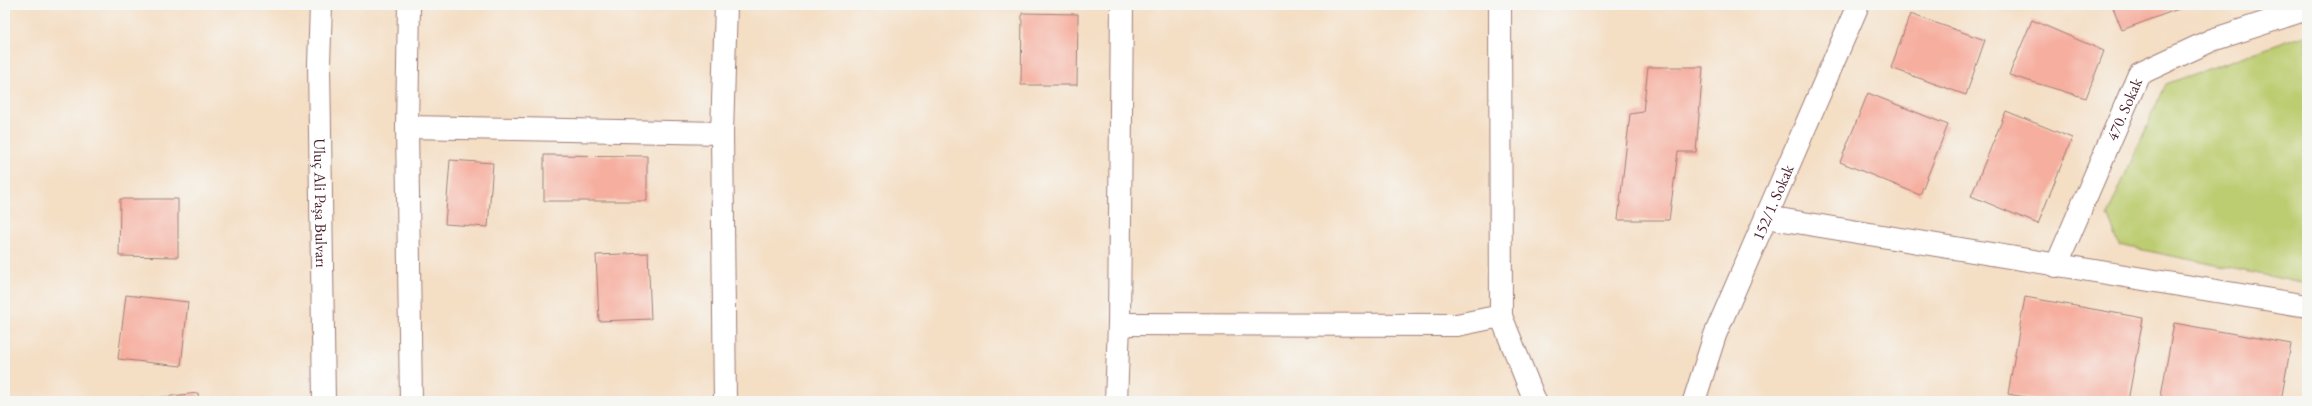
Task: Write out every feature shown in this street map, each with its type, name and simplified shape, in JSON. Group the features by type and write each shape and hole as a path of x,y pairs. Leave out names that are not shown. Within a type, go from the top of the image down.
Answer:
{"street":[{"name":"Uluç Ali Paşa Bulvarı","path":"321,5 319,64 324,401"},
{"path":"409,5 407,127 411,401"},
{"path":"725,401 722,133 726,5"},
{"path":"1116,401 1119,324 1122,5"},
{"path":"1500,5 1501,316 1535,401"},
{"name":"152/1. Sokak","path":"1694,401 1715,335 1858,5"},
{"name":"470. Sokak","path":"2056,266 2139,74 2212,40 2307,9"},
{"path":"407,127 722,133"},
{"path":"1766,217 2056,266 2307,306"},
{"path":"1119,324 1457,325 1501,316"}],"green space":[{"path":"2307,34 2307,284 2119,245 2107,215 2166,84"}],"building":[{"path":"2112,5 2189,5 2122,30"},
{"path":"1022,13 1078,14 1077,85 1021,85"},
{"path":"1910,14 1985,40 1966,95 1891,68"},
{"path":"2032,20 2104,51 2086,98 2009,75"},
{"path":"1648,67 1703,67 1696,152 1678,152 1669,220 1618,220 1630,114 1643,112"},
{"path":"1868,93 1948,125 1920,195 1840,162"},
{"path":"2006,111 2072,138 2038,224 1971,196"},
{"path":"544,155 647,156 647,201 544,201"},
{"path":"450,160 493,163 488,227 445,224"},
{"path":"120,199 178,199 178,257 119,256"},
{"path":"648,253 651,319 599,321 596,255"},
{"path":"126,295 188,302 181,366 118,359"},
{"path":"2025,297 2143,318 2128,401 2047,401 2008,394"},
{"path":"2174,323 2291,344 2281,401 2160,401"},
{"path":"198,393 199,401 137,401 137,400"}]}
